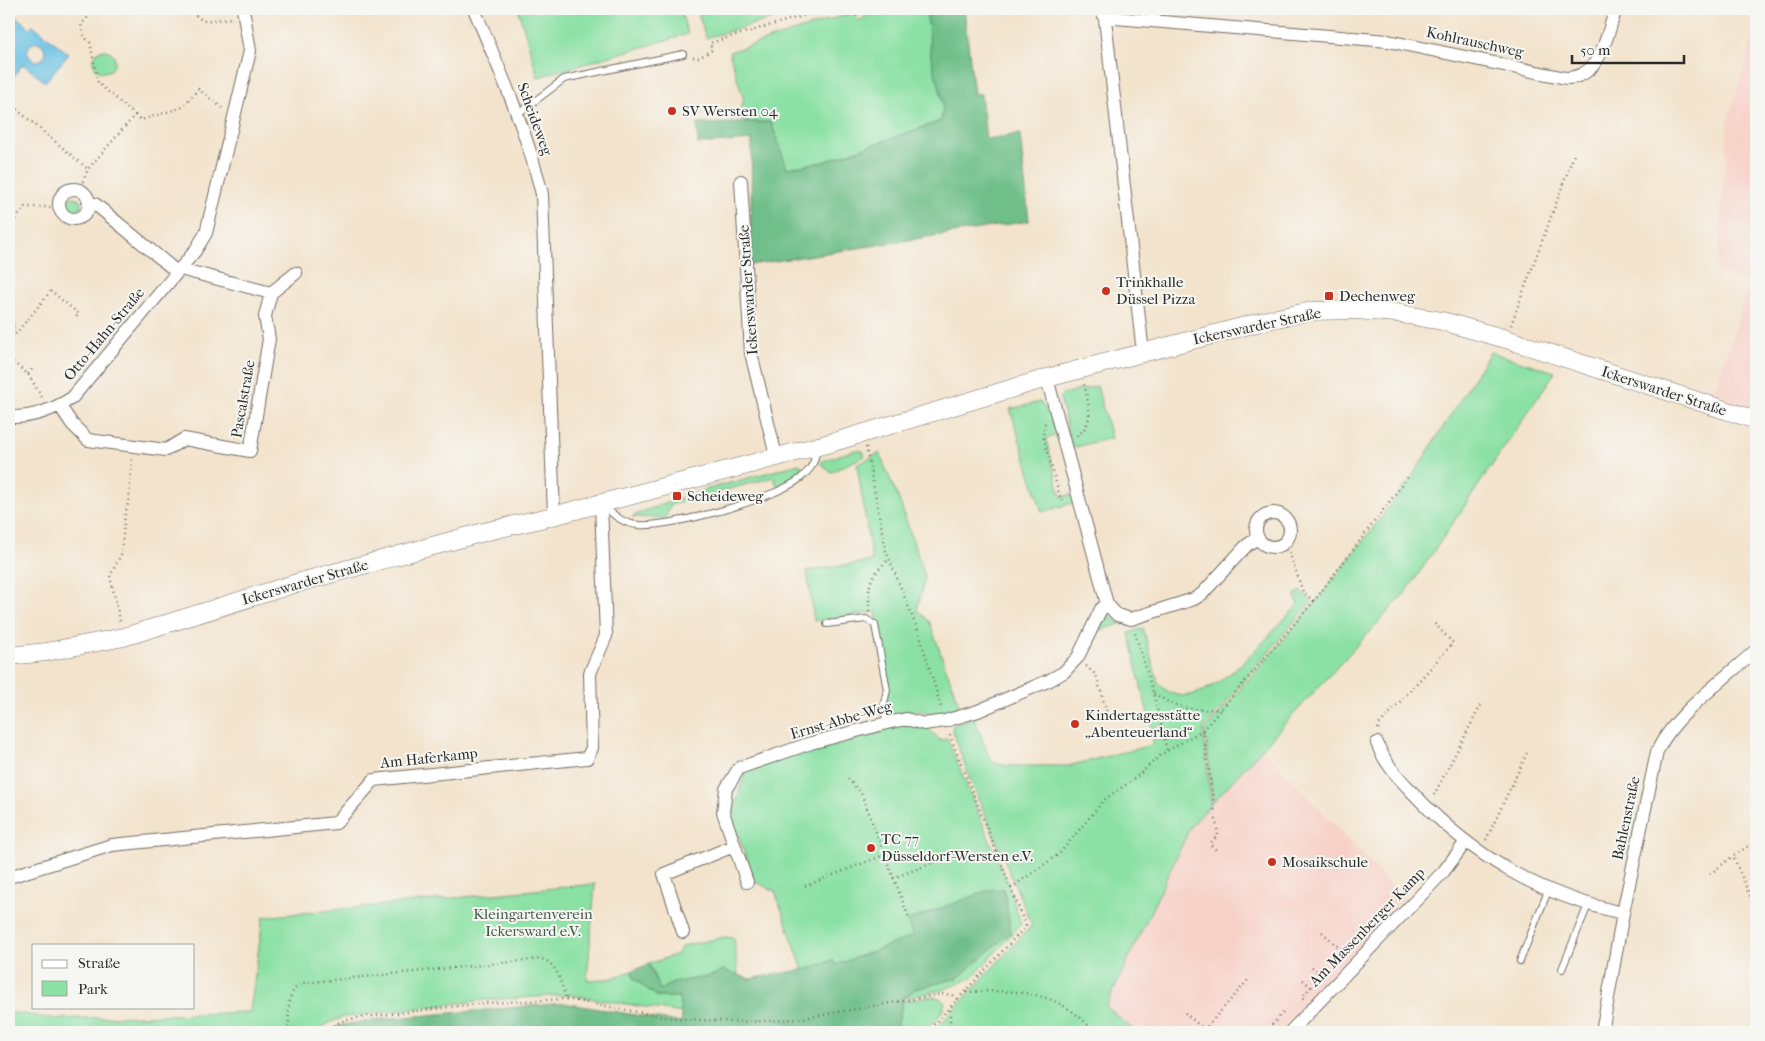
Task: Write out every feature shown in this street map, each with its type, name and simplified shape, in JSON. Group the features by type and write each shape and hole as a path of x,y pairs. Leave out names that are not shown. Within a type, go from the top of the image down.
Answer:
{"main road":[{"name":"Ickerswarder Straße","path":"9,656 46,652 124,637 297,583 484,532 601,504 861,434 1047,378 1143,352 1272,319 1312,311 1396,313 1442,321 1506,339 1756,420"}],"street":[{"name":"Scheideweg","path":"474,9 517,112 542,194 554,515"},
{"name":"Kohlrauschweg","path":"1104,13 1388,41 1566,78 1576,78 1585,75 1598,59 1616,9"},
{"name":"Otto-Hahn-Straße","path":"9,417 19,418 55,408 72,398 195,251 206,233 250,51 244,13"},
{"path":"1104,13 1143,352"},
{"name":"Ickerswarder Straße","path":"741,181 751,353 776,456"},
{"path":"70,190 79,191 85,195 88,205 84,215 73,219 62,214 59,207 63,194 70,190"},
{"path":"88,205 95,204 178,271 270,293 296,273"},
{"name":"Pascalstraße","path":"55,408 88,440 166,450 184,439 250,451 269,339 265,316 270,293"},
{"path":"1047,378 1107,604 1117,615 1131,619 1194,599 1202,594 1246,546 1257,538"},
{"name":"Am Haferkamp","path":"9,877 112,845 336,823 374,780 587,758 592,748 590,673 606,636 604,543 601,504"},
{"path":"1266,514 1278,514 1288,521 1289,537 1282,546 1275,548 1266,546 1257,538 1256,525 1266,514"},
{"name":"Ernst-Abbe-Weg","path":"747,882 723,812 726,789 740,768 811,743 906,719 924,724 946,725 1050,680 1064,672 1078,657 1101,609 1107,604"},
{"name":"Bahlenstraße","path":"1602,1032 1623,913 1655,762 1662,742 1678,720 1756,650"},
{"path":"1377,743 1385,763 1425,806 1480,853 1548,891 1588,905 1623,913"},
{"name":"Am Massenberger Kamp","path":"1290,1032 1444,871 1466,843"},
{"path":"683,932 664,874 734,846"}],"lane":[{"path":"517,112 523,110 564,79 683,54"},
{"path":"601,504 623,521 636,525 670,524 763,498 785,489 809,470 816,454 817,446"},
{"path":"827,624 868,620 875,625 887,690 883,707 887,723"},
{"path":"1520,961 1548,891"},
{"path":"1562,969 1588,905"}],"path":[{"path":"95,9 81,25 84,37 90,42 98,83 141,120 183,107 198,89 234,117"},
{"path":"188,9 203,21 244,13"},
{"path":"683,54 699,58 712,50 710,43 826,9"},
{"path":"856,16 862,13 860,9"},
{"path":"9,103 88,169"},
{"path":"79,191 88,169 135,115"},
{"path":"1506,339 1575,152"},
{"path":"9,227 26,207 59,207"},
{"path":"9,342 51,291 79,314 76,317"},
{"path":"9,359 28,374 55,408"},
{"path":"28,374 34,367"},
{"path":"1064,442 1084,430 1089,420 1089,407 1080,369"},
{"path":"861,434 870,461 879,524 889,559 919,633 946,725 1026,926 950,1010 926,1032"},
{"path":"124,637 110,576 121,555 125,514 129,500 133,447"},
{"path":"1011,888 1059,854 1098,805 1134,779 1168,750 1203,730 1314,601 1408,478"},
{"path":"1282,546 1289,551 1303,592 1314,601"},
{"path":"868,620 868,587 870,580 889,559"},
{"path":"1131,619 1168,750"},
{"path":"1377,743 1379,725 1453,643 1433,622"},
{"path":"1078,657 1096,675 1107,713"},
{"path":"1153,692 1167,702 1187,710 1221,709"},
{"path":"1425,806 1431,800 1482,703"},
{"path":"1203,730 1218,835 1210,844 1216,850"},
{"path":"1480,853 1528,752"},
{"path":"848,779 861,793 909,918"},
{"path":"1710,874 1756,841"},
{"path":"893,878 967,850"},
{"path":"805,886 884,855"},
{"path":"1733,856 1752,901 1756,900"},
{"path":"1322,932 1356,962"},
{"path":"289,1032 290,994 296,986 303,983 541,959 551,964 558,974 566,999"},
{"path":"1185,1013 1205,1031 1248,980"},
{"path":"965,992 1005,991 1032,994 1069,1008 1081,1017 1094,1032"},
{"path":"320,1032 337,1023 356,1018 485,1003 566,999 670,1018 736,1022 799,1019 942,994 952,995 958,1000"},
{"path":"950,1010 950,1032"},
{"path":"1265,1032 1283,1013"}],"shaded area":[{"path":"1756,28 1756,417 1710,403 1750,283 1717,272 1728,121"},
{"name":"Mosaikschule","path":"1262,748 1403,898 1281,1032 1135,1032 1106,1006 1191,826"}],"green space":[{"path":"518,9 680,9 688,34 538,77"},
{"path":"697,9 807,9 706,38"},
{"path":"865,9 925,9 929,27 931,56 942,96 941,121 823,162 787,168 771,122 747,122 736,116 744,100 729,52 855,12 858,21 867,16"},
{"path":"925,9 964,9 974,94 981,94 986,139 1020,134 1029,221 750,265 752,140 698,144 697,124 771,122 787,168 824,162 941,121 942,96 931,56 929,27"},
{"path":"104,50 112,53 115,61 112,69 104,72 96,69 93,61 96,53"},
{"path":"73,197 79,199 81,205 79,211 73,213 67,211 65,205 67,199"},
{"path":"9,319 15,323 16,331 9,339"},
{"path":"1490,352 1555,372 1407,591 1213,802 1205,730 1315,603 1410,480"},
{"path":"1097,386 1111,438 1072,448 1060,398 1063,394"},
{"path":"1040,402 1051,417 1057,435 1046,439 1061,497 1073,494 1076,502 1042,512 1010,409"},
{"path":"855,450 863,451 865,456 831,472 821,464 822,461"},
{"path":"879,453 900,502 925,577 917,610 929,621 960,707 935,716 921,710 889,717 886,705 888,685 876,612 814,621 807,571 872,561 857,465"},
{"path":"799,464 802,466 800,471 779,486 776,484 774,477 671,505 665,518 632,517 641,512 708,489"},
{"path":"1301,591 1312,601 1203,729 1211,804 1191,826 1106,1006 1135,1032 933,1032 1032,925 970,779 952,729 953,725 974,717 988,755 994,763 1007,766 1068,766 1152,745 1154,737 1129,633 1143,628 1158,682 1174,694 1192,695 1212,686 1232,672 1252,654 1298,605 1295,595"},
{"path":"1107,614 1120,624 1099,631 1097,627 1104,615"},
{"name":"TC 77 Düsseldorf-Wersten e.V.","path":"906,721 926,726 941,741 947,738 1008,884 1021,924 972,978 942,990 905,998 915,989 958,978 1003,888 915,939 836,970 804,973 775,891 755,882 732,818 746,768"},
{"name":"Kleingartenverein Ickersward e.V.","path":"595,884 587,980 609,979 632,971 634,979 658,997 679,997 682,1013 570,995 485,1000 344,1017 314,1032 9,1032 9,1012 57,1019 250,1012 263,917"},
{"path":"1004,889 1011,932 958,978 915,989 903,999 896,1032 328,1032 338,1026 372,1020 564,1003 682,1023 679,997 658,997 634,979 632,971 649,964 660,990 675,983 708,977 723,970 750,979 807,969 833,960 836,965 913,936 907,921 989,890"},
{"path":"725,937 734,938 738,975 723,970 708,977 675,983 660,990 649,964 677,954 682,946"},
{"path":"934,996 945,1003 939,1016 930,1026 923,1032 896,1032 903,1001"}],"water":[{"path":"9,11 30,28 33,25 69,54 45,82 23,64 9,83","holes":["36,42 42,44 46,53 43,59 36,61 30,58 27,52 30,45"]}],"place":[{"name":"SV Wersten 04","path":"672,111"},
{"name":"Trinkhalle Düssel Pizza","path":"1106,291"},
{"name":"Dechenweg","path":"1329,296"},
{"name":"Scheideweg","path":"677,496"},
{"name":"Kindertagesstätte „Abenteuerland“","path":"1075,724"},
{"name":"TC 77 Düsseldorf-Wersten e.V.","path":"871,848"},
{"name":"Mosaikschule","path":"1272,862"}]}
